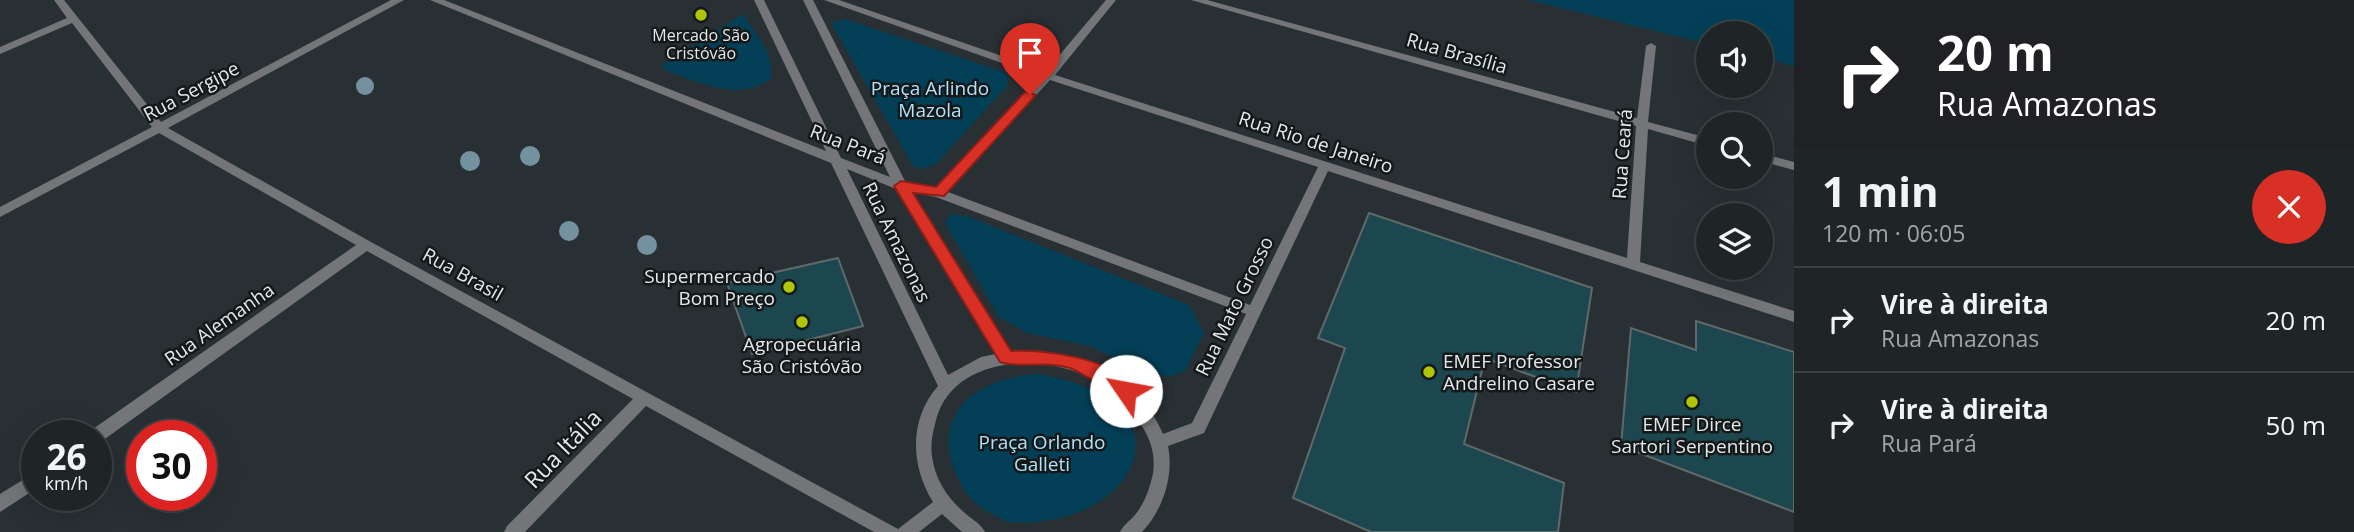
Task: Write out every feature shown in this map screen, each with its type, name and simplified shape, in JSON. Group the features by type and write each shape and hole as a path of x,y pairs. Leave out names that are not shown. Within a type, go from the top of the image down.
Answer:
{"street":[{"name":"Rua Brasil","path":"59,0 71,20 159,128 366,246 890,532"},
{"name":"Rua Sergipe","path":"0,213 399,0"},
{"name":"Rua Pará","path":"435,0 901,186 939,193 1252,311"},
{"name":"Rua Amazonas","path":"762,0 946,387"},
{"name":"Rua Amazonas","path":"808,0 901,186 1006,358"},
{"name":"Rua Rio de Janeiro","path":"829,0 1048,76 1794,317"},
{"path":"939,193 1048,76 1111,0"},
{"name":"Rua Brasília","path":"1196,0 1696,139"},
{"path":"0,51 71,20"},
{"name":"Rua Ceará","path":"1633,265 1642,124 1651,46"},
{"path":"1773,160 1794,166"},
{"name":"Rua Mato Grosso","path":"1160,442 1198,428 1252,311 1325,165"},
{"name":"Rua Alemanha","path":"112,425 366,246"},
{"path":"969,530 943,504 929,480 922,455 927,418 946,387 983,363 1006,358 1048,357 1069,361 1099,373 1126,391 1146,415 1160,442 1163,472 1154,503 1135,531"},
{"name":"Rua Itália","path":"513,532 645,397"},
{"path":"0,504 21,489"},
{"path":"905,532 943,504"}],"green space":[{"path":"1529,0 1794,0 1794,66 1773,60 1773,21 1696,21 1696,41"},
{"path":"743,14 767,52 771,79 759,86 733,90 693,81 667,71 662,65"},
{"name":"Praça Arlindo Mazola","path":"845,19 1007,73 1008,85 937,163 925,169 913,166 831,23"},
{"path":"951,214 967,216 1189,305 1204,333 1185,371 1169,377 1148,374 1090,346 1027,333 999,317 945,223"},
{"name":"Praça Orlando Galleti","path":"1038,374 1089,389 1121,410 1135,435 1133,462 1117,487 1090,507 1053,520 1008,522 977,504 963,488 952,464 949,442 952,423 960,407 974,394 992,384 1014,377"}],"building":[{"path":"1369,213 1592,288 1576,392 1485,358 1464,444 1564,483 1558,532 1371,532 1293,498 1345,348 1318,338"},
{"path":"838,258 863,326 752,354 727,283"},
{"path":"1696,321 1794,352 1794,512 1621,446 1631,328 1696,350"}],"place":[{"name":"Mercado São Cristóvão","path":"701,15"},
{"name":"Supermercado Bom Preço","path":"789,287"},
{"name":"Agropecuária São Cristóvão","path":"802,322"},
{"name":"EMEF Professor Andrelino Casare","path":"1429,372"},
{"name":"EMEF Dirce Sartori Serpentino","path":"1692,402"}],"route":[{"path":"1030,95 939,193 901,186 1006,358 1037,356 1069,361 1099,373 1126,391"}]}
